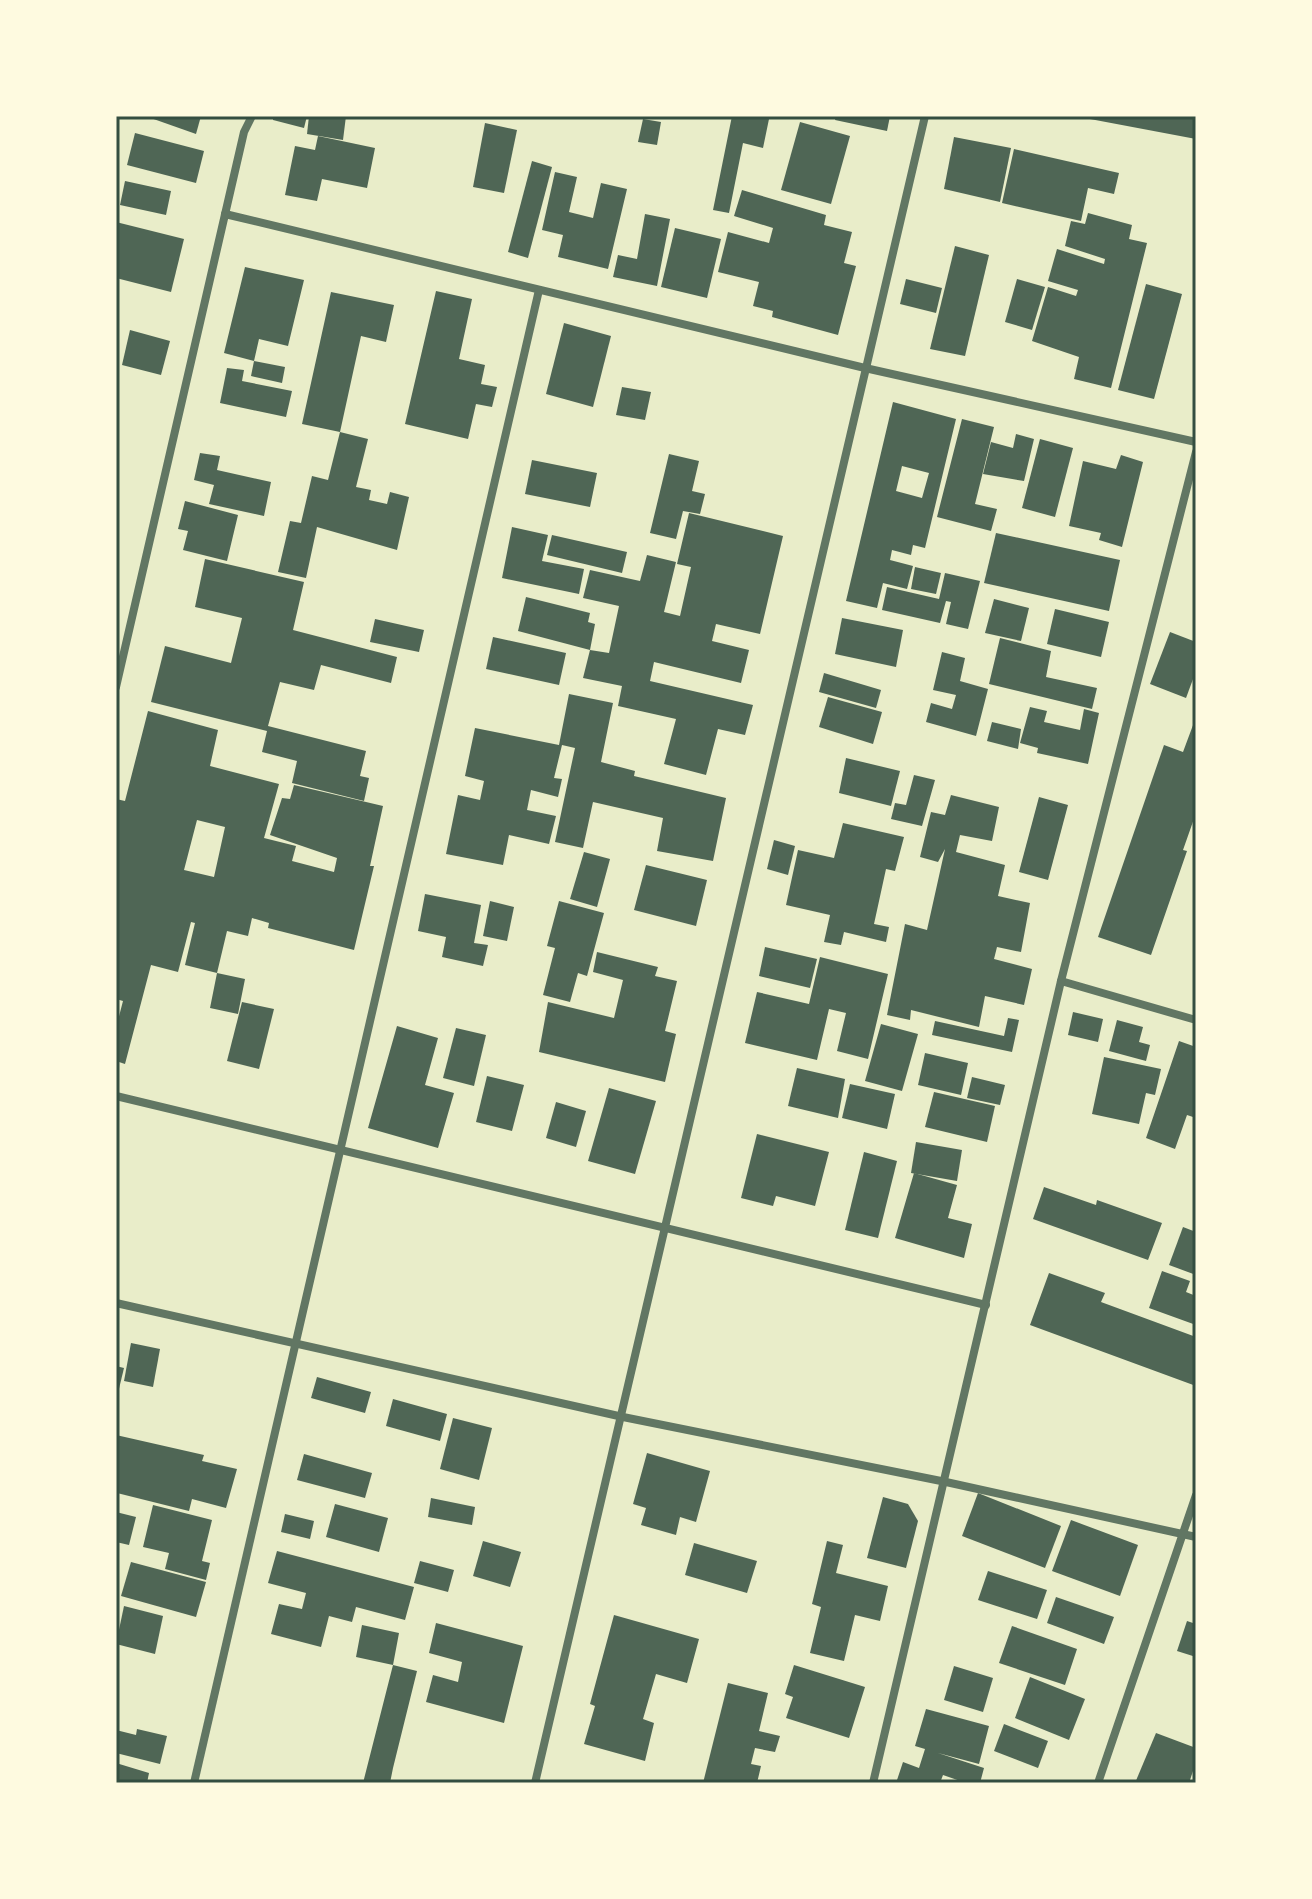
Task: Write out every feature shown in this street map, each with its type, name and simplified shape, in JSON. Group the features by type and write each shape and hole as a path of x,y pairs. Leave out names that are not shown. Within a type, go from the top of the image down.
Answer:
{"street":[{"path":"116,687 225,214 252,116"},
{"path":"535,1783 925,116"},
{"path":"225,214 865,368 1196,442"},
{"path":"194,1783 298,1345 539,290"},
{"path":"873,1783 1061,981 1196,452"},
{"path":"1061,981 1196,1020"},
{"path":"116,1096 986,1305"},
{"path":"116,1303 623,1417 946,1482 1196,1537"},
{"path":"1098,1783 1196,1495"}],"building":[{"path":"145,116 201,116 196,134"},
{"path":"273,116 307,116 304,128 273,120"},
{"path":"309,116 346,116 343,140 307,134"},
{"path":"732,116 769,119 763,148 743,143 729,213 713,210"},
{"path":"836,116 890,116 887,131 835,120"},
{"path":"1090,116 1196,116 1196,139 1090,119"},
{"path":"643,119 661,122 657,145 638,142"},
{"path":"800,122 850,136 831,204 781,190"},
{"path":"485,123 517,130 504,193 473,187"},
{"path":"135,133 204,151 196,183 127,165"},
{"path":"318,136 375,148 367,188 322,179 317,201 285,195 295,146 315,150"},
{"path":"954,137 1011,148 1000,202 944,189"},
{"path":"1014,149 1119,173 1114,194 1088,188 1081,221 1002,203"},
{"path":"532,161 552,167 528,258 508,252"},
{"path":"555,172 577,177 569,212 593,218 601,183 627,189 608,269 558,257 563,235 542,230"},
{"path":"125,181 171,191 166,215 120,205"},
{"path":"742,190 826,215 824,225 852,232 844,263 856,266 838,335 772,317 773,311 753,306 759,282 718,272 728,232 769,243 773,228 734,216"},
{"path":"1088,213 1132,225 1129,239 1147,243 1111,388 1074,379 1079,357 1032,341 1048,287 1076,296 1078,290 1048,281 1057,249 1104,264 1105,259 1065,246 1071,221 1085,224"},
{"path":"645,214 670,219 657,286 613,277 618,255 637,259"},
{"path":"116,222 184,239 171,292 116,278"},
{"path":"675,228 721,239 707,298 661,287"},
{"path":"955,246 989,255 965,356 930,349"},
{"path":"245,267 304,280 288,346 259,339 254,361 224,353"},
{"path":"906,279 942,288 936,313 900,304"},
{"path":"1017,279 1045,287 1032,330 1005,322"},
{"path":"1146,284 1182,294 1154,399 1118,390"},
{"path":"436,291 472,299 459,359 485,365 481,384 497,387 492,407 476,404 468,439 405,424"},
{"path":"331,292 394,305 386,342 361,336 340,432 302,424"},
{"path":"564,323 611,336 593,407 546,394"},
{"path":"130,330 170,341 161,375 122,365"},
{"path":"254,361 285,367 282,383 251,376"},
{"path":"227,368 244,370 242,381 292,391 286,417 220,403"},
{"path":"622,387 651,392 645,420 616,415"},
{"path":"893,402 956,419 925,548 913,545 911,555 892,550 890,560 913,566 907,589 883,583 877,608 846,601","holes":["902,466 929,473 922,498 896,491"]},
{"path":"962,419 994,427 975,504 997,509 991,531 937,517"},
{"path":"340,432 368,439 356,487 371,490 369,500 387,504 390,492 409,497 397,550 317,527 306,578 278,572 290,521 301,523 312,476 328,480"},
{"path":"1016,434 1034,439 1024,481 983,474 991,442 1013,448"},
{"path":"1040,439 1073,448 1055,517 1022,508"},
{"path":"200,453 220,456 217,470 271,482 264,516 209,504 214,485 194,480"},
{"path":"669,454 699,461 692,491 705,494 700,514 683,511 676,539 650,533"},
{"path":"1121,455 1143,462 1122,547 1099,540 1101,533 1069,526 1083,461 1116,469"},
{"path":"532,460 597,473 590,507 525,494"},
{"path":"185,501 238,515 227,561 183,550 188,531 178,529"},
{"path":"689,513 783,536 760,634 716,624 712,641 749,650 741,683 654,662 650,681 753,705 745,735 718,729 706,775 664,764 676,719 618,706 622,686 583,678 590,650 609,653 619,606 583,598 590,570 640,581 647,555 676,562 664,612 680,616 691,567 677,564"},
{"path":"512,527 548,535 542,561 584,569 579,594 502,578"},
{"path":"996,533 1120,560 1109,611 984,583"},
{"path":"552,535 627,552 622,573 547,555"},
{"path":"205,559 304,582 293,630 397,657 391,683 321,665 314,690 280,682 268,726 366,751 360,776 369,778 364,801 292,783 297,761 262,752 267,731 151,702 165,646 231,663 242,618 195,607"},
{"path":"915,567 941,573 936,594 911,589"},
{"path":"945,573 980,581 968,629 946,624 951,602 946,601 940,623 882,610 887,587 939,599"},
{"path":"526,597 590,613 588,622 595,624 590,650 518,631"},
{"path":"994,599 1029,608 1021,641 985,633"},
{"path":"1055,609 1109,622 1101,657 1047,644"},
{"path":"842,618 903,630 896,667 835,654"},
{"path":"375,619 424,630 419,652 370,642"},
{"path":"1170,632 1196,642 1196,671 1186,698 1150,684"},
{"path":"493,637 566,653 559,685 486,669"},
{"path":"1000,638 1051,651 1046,677 1097,688 1092,709 989,684"},
{"path":"942,652 965,658 960,681 988,689 976,736 926,722 931,703 952,709 956,695 933,690"},
{"path":"824,673 881,690 876,708 819,692"},
{"path":"569,694 613,703 601,762 635,771 634,776 726,798 713,861 657,851 663,818 593,802 583,848 555,842 575,748 562,745 554,778 562,779 558,797 531,790 527,810 556,816 549,844 509,835 503,865 446,854 458,795 480,800 484,781 465,776 475,728 559,745"},
{"path":"828,697 882,712 873,744 819,727"},
{"path":"1030,707 1047,711 1044,722 1080,730 1084,709 1099,713 1088,764 1037,753 1038,748 1020,743"},
{"path":"148,711 218,730 210,766 279,784 264,838 296,846 292,861 334,872 337,858 270,835 282,798 290,799 294,785 383,806 370,866 374,866 354,950 268,928 269,923 252,918 248,936 227,931 217,973 185,965 195,923 191,922 178,972 151,965 125,1064 116,1061 116,1028 123,1001 116,999 116,799 125,801","holes":["197,820 225,827 214,877 184,870"]},
{"path":"1196,717 1196,813 1183,850 1187,851 1151,955 1098,937 1164,745 1183,752"},
{"path":"992,722 1021,729 1018,749 987,741"},
{"path":"846,758 900,771 891,806 839,793"},
{"path":"914,775 935,780 922,826 891,819 895,803 906,805"},
{"path":"951,795 999,807 992,841 960,835 956,852 1005,865 998,896 1030,903 1021,952 997,947 994,959 1032,969 1024,1005 985,996 979,1027 911,1010 910,1020 887,1015 905,924 927,930 945,849 938,862 920,857 931,812 945,815"},
{"path":"1039,797 1068,805 1048,880 1019,872"},
{"path":"843,823 904,837 895,871 886,869 874,924 889,927 886,942 844,932 841,945 824,942 830,915 786,905 798,850 834,858"},
{"path":"774,840 795,846 788,875 767,869"},
{"path":"584,852 610,859 597,907 570,899"},
{"path":"646,865 707,880 696,926 634,910"},
{"path":"425,894 481,905 474,943 488,945 483,966 442,957 446,937 418,931"},
{"path":"490,901 514,907 507,941 483,936"},
{"path":"559,901 604,913 587,976 578,973 570,1002 543,995 555,948 547,946"},
{"path":"765,947 817,959 810,988 759,976"},
{"path":"597,952 658,967 655,976 677,981 665,1031 676,1034 665,1082 539,1052 548,1002 614,1018 623,980 593,972"},
{"path":"820,957 888,974 868,1059 837,1051 846,1013 829,1009 817,1060 745,1043 757,992 809,1004"},
{"path":"217,973 245,979 238,1014 210,1008"},
{"path":"242,1002 274,1009 259,1069 227,1061"},
{"path":"1073,1012 1103,1019 1098,1042 1068,1035"},
{"path":"1008,1018 1019,1020 1012,1052 932,1035 935,1021 1004,1036"},
{"path":"1117,1020 1143,1027 1139,1042 1150,1045 1146,1061 1109,1051"},
{"path":"881,1024 918,1034 902,1091 865,1081"},
{"path":"397,1026 438,1038 425,1085 454,1093 438,1148 368,1128"},
{"path":"456,1028 486,1035 474,1086 443,1078"},
{"path":"1179,1041 1196,1047 1196,1118 1187,1115 1175,1149 1146,1138"},
{"path":"925,1053 968,1063 961,1095 918,1085"},
{"path":"1104,1057 1161,1069 1155,1095 1146,1093 1139,1124 1092,1114"},
{"path":"797,1068 845,1079 838,1118 788,1106"},
{"path":"487,1076 524,1085 512,1131 476,1122"},
{"path":"972,1077 1005,1085 1000,1105 967,1098"},
{"path":"850,1084 895,1094 887,1129 842,1118"},
{"path":"609,1088 656,1101 635,1174 588,1161"},
{"path":"934,1092 995,1106 987,1142 925,1127"},
{"path":"556,1102 586,1111 576,1147 546,1138"},
{"path":"757,1134 829,1152 815,1206 776,1196 773,1206 741,1198"},
{"path":"916,1142 962,1150 957,1181 911,1173"},
{"path":"864,1152 897,1161 878,1238 845,1230"},
{"path":"914,1173 957,1185 948,1218 972,1224 964,1258 895,1238"},
{"path":"1044,1187 1096,1205 1097,1200 1162,1223 1148,1260 1033,1219"},
{"path":"1183,1227 1196,1232 1196,1275 1169,1265"},
{"path":"1162,1271 1190,1281 1186,1292 1196,1296 1196,1325 1149,1308"},
{"path":"1049,1273 1105,1293 1101,1302 1196,1337 1196,1386 1030,1325"},
{"path":"131,1343 160,1349 153,1387 124,1381"},
{"path":"116,1366 124,1368 117,1397 116,1397"},
{"path":"317,1377 371,1392 365,1413 311,1398"},
{"path":"393,1399 447,1414 440,1441 386,1426"},
{"path":"453,1418 492,1428 479,1480 440,1469"},
{"path":"116,1435 204,1455 202,1461 237,1469 226,1508 192,1499 189,1511 117,1493"},
{"path":"647,1453 710,1471 696,1522 680,1517 676,1535 641,1525 646,1508 633,1504"},
{"path":"304,1454 372,1473 365,1498 297,1480"},
{"path":"978,1493 1061,1526 1045,1568 962,1536"},
{"path":"883,1497 908,1504 918,1521 906,1568 867,1558"},
{"path":"431,1498 475,1507 472,1525 428,1517"},
{"path":"335,1504 388,1518 379,1552 326,1537"},
{"path":"153,1505 212,1520 202,1561 210,1563 206,1580 165,1569 169,1553 143,1547"},
{"path":"116,1512 136,1517 129,1545 116,1542"},
{"path":"285,1514 314,1521 310,1539 281,1532"},
{"path":"1071,1520 1138,1545 1120,1596 1052,1571"},
{"path":"483,1541 521,1552 510,1587 473,1576"},
{"path":"827,1541 843,1545 836,1573 888,1586 880,1621 855,1615 844,1661 810,1653 821,1607 812,1604"},
{"path":"694,1543 757,1561 747,1593 685,1575"},
{"path":"277,1551 414,1587 405,1620 356,1607 352,1622 329,1616 321,1647 271,1634 279,1604 302,1609 306,1593 268,1583"},
{"path":"420,1561 454,1570 448,1592 414,1583"},
{"path":"131,1562 206,1582 196,1617 121,1596"},
{"path":"988,1571 1047,1590 1037,1619 978,1600"},
{"path":"1056,1597 1114,1617 1104,1644 1047,1623"},
{"path":"124,1606 163,1616 155,1654 116,1644"},
{"path":"614,1615 699,1639 687,1683 656,1674 643,1719 654,1723 645,1761 584,1744 595,1706 590,1704"},
{"path":"1187,1621 1196,1624 1196,1657 1177,1651"},
{"path":"436,1623 523,1646 504,1723 426,1702 433,1675 458,1682 462,1662 429,1653"},
{"path":"362,1625 399,1633 393,1665 356,1657"},
{"path":"1012,1626 1077,1649 1065,1685 999,1663"},
{"path":"393,1665 417,1671 390,1783 363,1783"},
{"path":"794,1665 865,1687 849,1738 786,1718 793,1697 785,1694"},
{"path":"954,1666 993,1678 983,1712 944,1700"},
{"path":"1030,1677 1085,1699 1069,1740 1015,1718"},
{"path":"728,1683 768,1693 759,1731 780,1736 775,1752 755,1748 751,1764 761,1766 757,1783 703,1783"},
{"path":"926,1709 989,1726 979,1764 938,1753 984,1768 980,1783 966,1783 943,1775 940,1783 896,1783 903,1762 919,1768 925,1749 915,1746"},
{"path":"1004,1724 1048,1741 1038,1768 994,1751"},
{"path":"137,1729 167,1736 160,1764 116,1753 116,1730 136,1735"},
{"path":"1156,1733 1196,1748 1196,1762 1189,1783 1135,1783"},
{"path":"116,1763 149,1773 147,1783 116,1783"}]}
